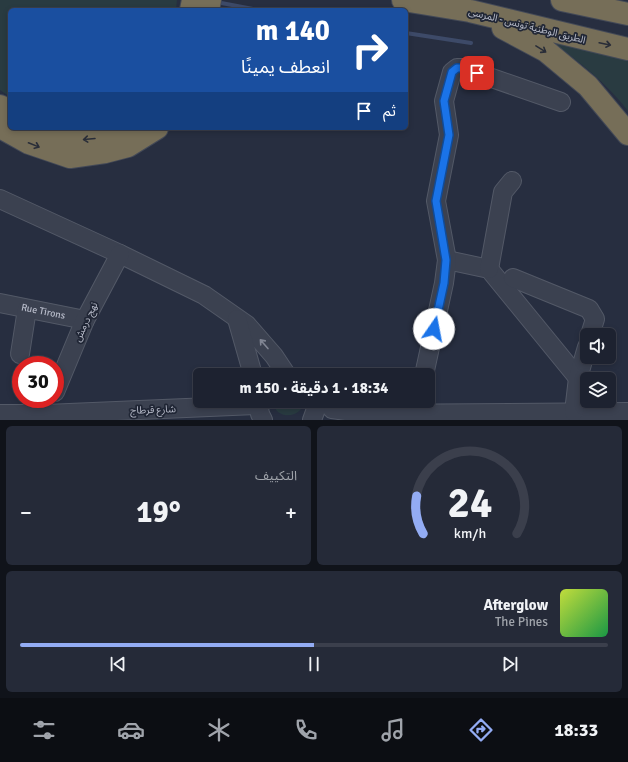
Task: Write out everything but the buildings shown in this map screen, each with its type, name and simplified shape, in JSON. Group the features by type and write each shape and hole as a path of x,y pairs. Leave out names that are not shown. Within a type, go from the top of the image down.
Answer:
{"highway":[{"name":"الطريق الوطنية تونس - المرسى","path":"403,0 470,11 628,49"},
{"path":"562,0 628,14"},
{"path":"470,11 546,51 588,86 628,134"},
{"path":"0,127 29,143 70,157 104,152 128,146 154,130"},
{"path":"44,130 80,140 93,139 123,130"}],"street":[{"path":"426,368 444,283 446,260 436,201 449,135 444,101 452,72 457,68 463,68 561,102"},
{"path":"489,269 503,192 512,181"},
{"path":"0,199 120,254 204,295 247,325 262,341 282,368"},
{"name":"نهج درمش","path":"64,370 85,320 120,254"},
{"path":"446,260 489,269 578,378"},
{"path":"513,278 589,309 595,319 592,328"},
{"name":"Rue Tirons","path":"0,303 85,320"},
{"path":"20,354 27,308"},
{"path":"237,319 251,368"},
{"path":"574,412 578,378 582,364"},
{"path":"312,420 316,408"},
{"path":"330,408 348,420"},
{"path":"339,408 366,414 416,408 628,412"},
{"name":"شارع قرطاج","path":"0,414 260,409"}],"shaded area":[{"path":"0,0 177,0 176,8 8,8 8,96 0,90"},
{"path":"549,40 628,57 628,111 601,81"},
{"path":"276,408 301,408 299,412 294,414 288,415 278,412"}],"waterway":[{"path":"216,2 248,8"},
{"path":"408,33 471,43"}],"route":[{"path":"434,329 444,283 446,260 436,201 449,135 444,101 452,72 457,68 463,68 477,73"}]}
